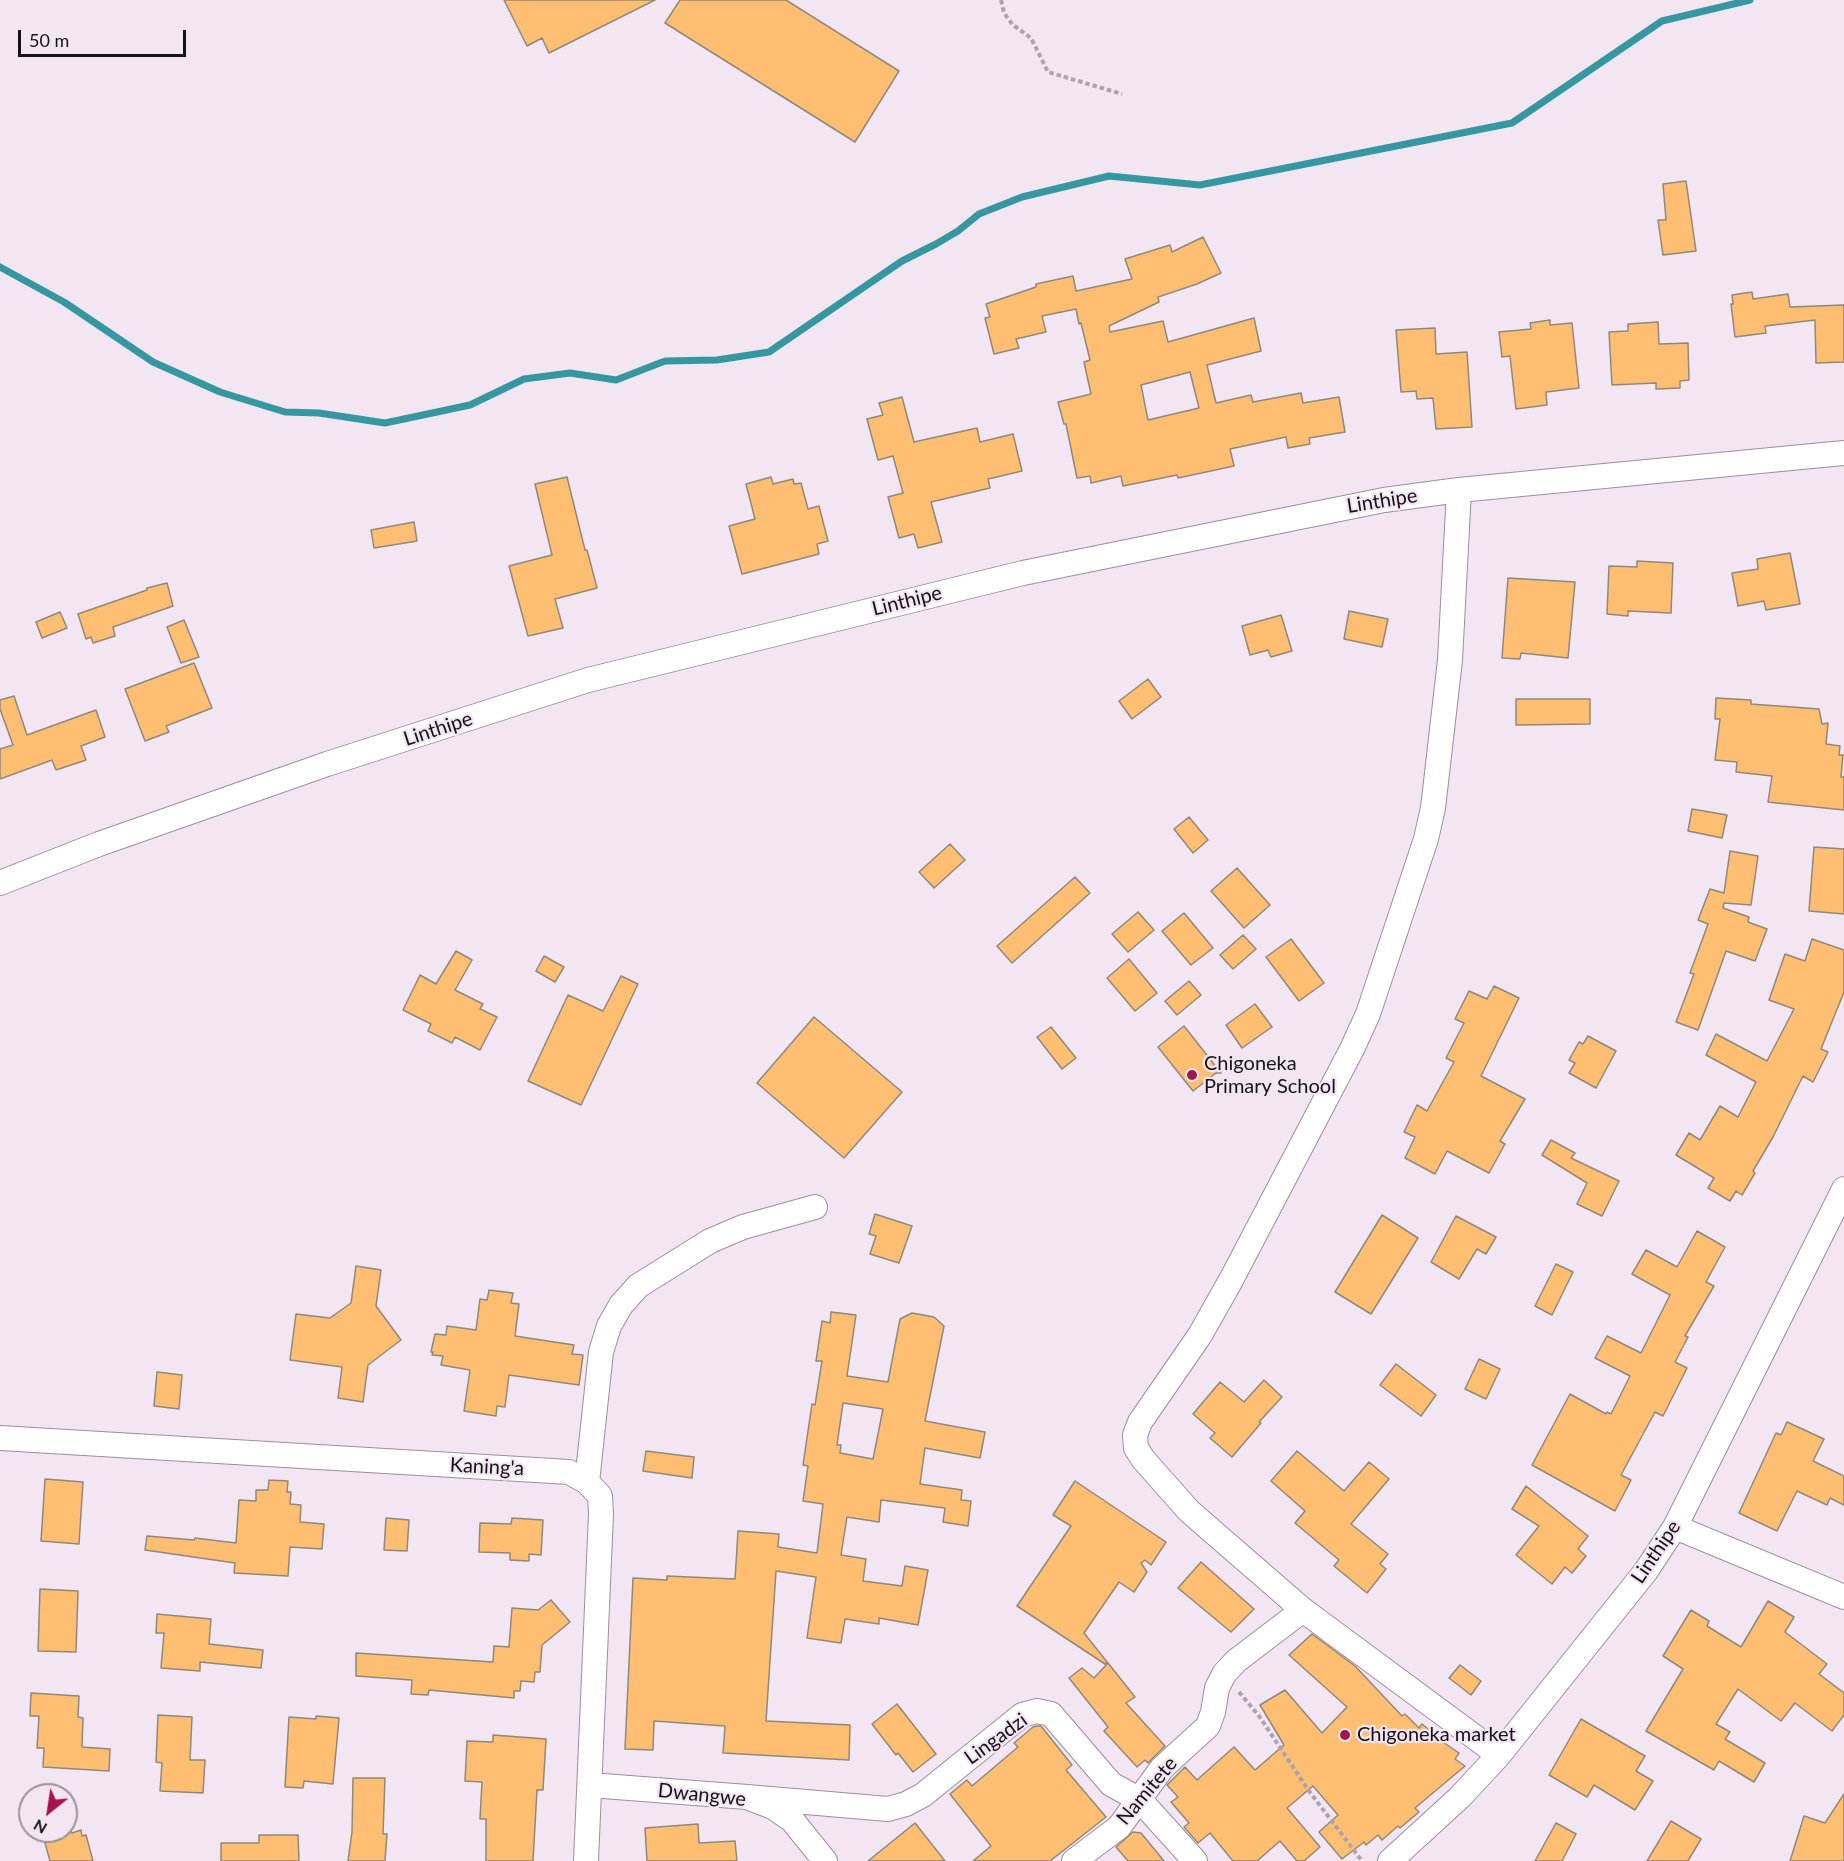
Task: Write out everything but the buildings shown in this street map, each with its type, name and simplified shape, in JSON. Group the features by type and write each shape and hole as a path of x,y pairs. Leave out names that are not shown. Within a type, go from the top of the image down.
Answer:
{"street":[{"name":"Linthipe","path":"0,883 99,844 327,764 588,680 1023,573 1384,500 1459,490 1844,453"},
{"path":"1459,490 1450,660 1433,808 1426,839 1368,1014 1352,1049 1231,1280 1200,1335 1140,1422 1135,1435 1136,1448 1143,1459 1189,1511 1303,1610 1499,1755"},
{"name":"Linthipe","path":"1390,1861 1460,1797 1499,1755 1646,1570 1675,1527 1844,1190"},
{"path":"586,1861 601,1514 600,1496 587,1482 601,1352 609,1326 621,1305 638,1286 710,1241 743,1227 815,1207"},
{"name":"Kaning'a","path":"0,1438 569,1472 587,1482"},
{"path":"1675,1527 1844,1597"},
{"name":"Namitete","path":"1074,1861 1119,1827 1162,1768 1208,1726 1214,1712 1217,1688 1224,1674 1236,1660 1303,1610"},
{"name":"Lingadzi","path":"747,1797 888,1809 906,1804 923,1795 1022,1715 1037,1711 1051,1714 1110,1784 1140,1800 1195,1861"},
{"name":"Dwangwe","path":"590,1785 747,1797 773,1807 792,1820 825,1861"}],"path":[{"path":"1001,0 1004,13 1013,25 1031,38 1048,72 1122,94"},
{"path":"1224,1674 1259,1716 1309,1791 1362,1861"}],"waterway":[{"path":"0,267 64,302 153,362 220,392 285,412 319,413 385,423 470,405 524,379 570,373 616,380 665,361 717,360 769,352 902,261 958,231 979,214 1022,197 1109,176 1200,185 1512,123 1662,21 1750,0"}],"place":[{"name":"Chigoneka Primary School","path":"1192,1075"},
{"name":"Chigoneka market","path":"1345,1735"}]}
